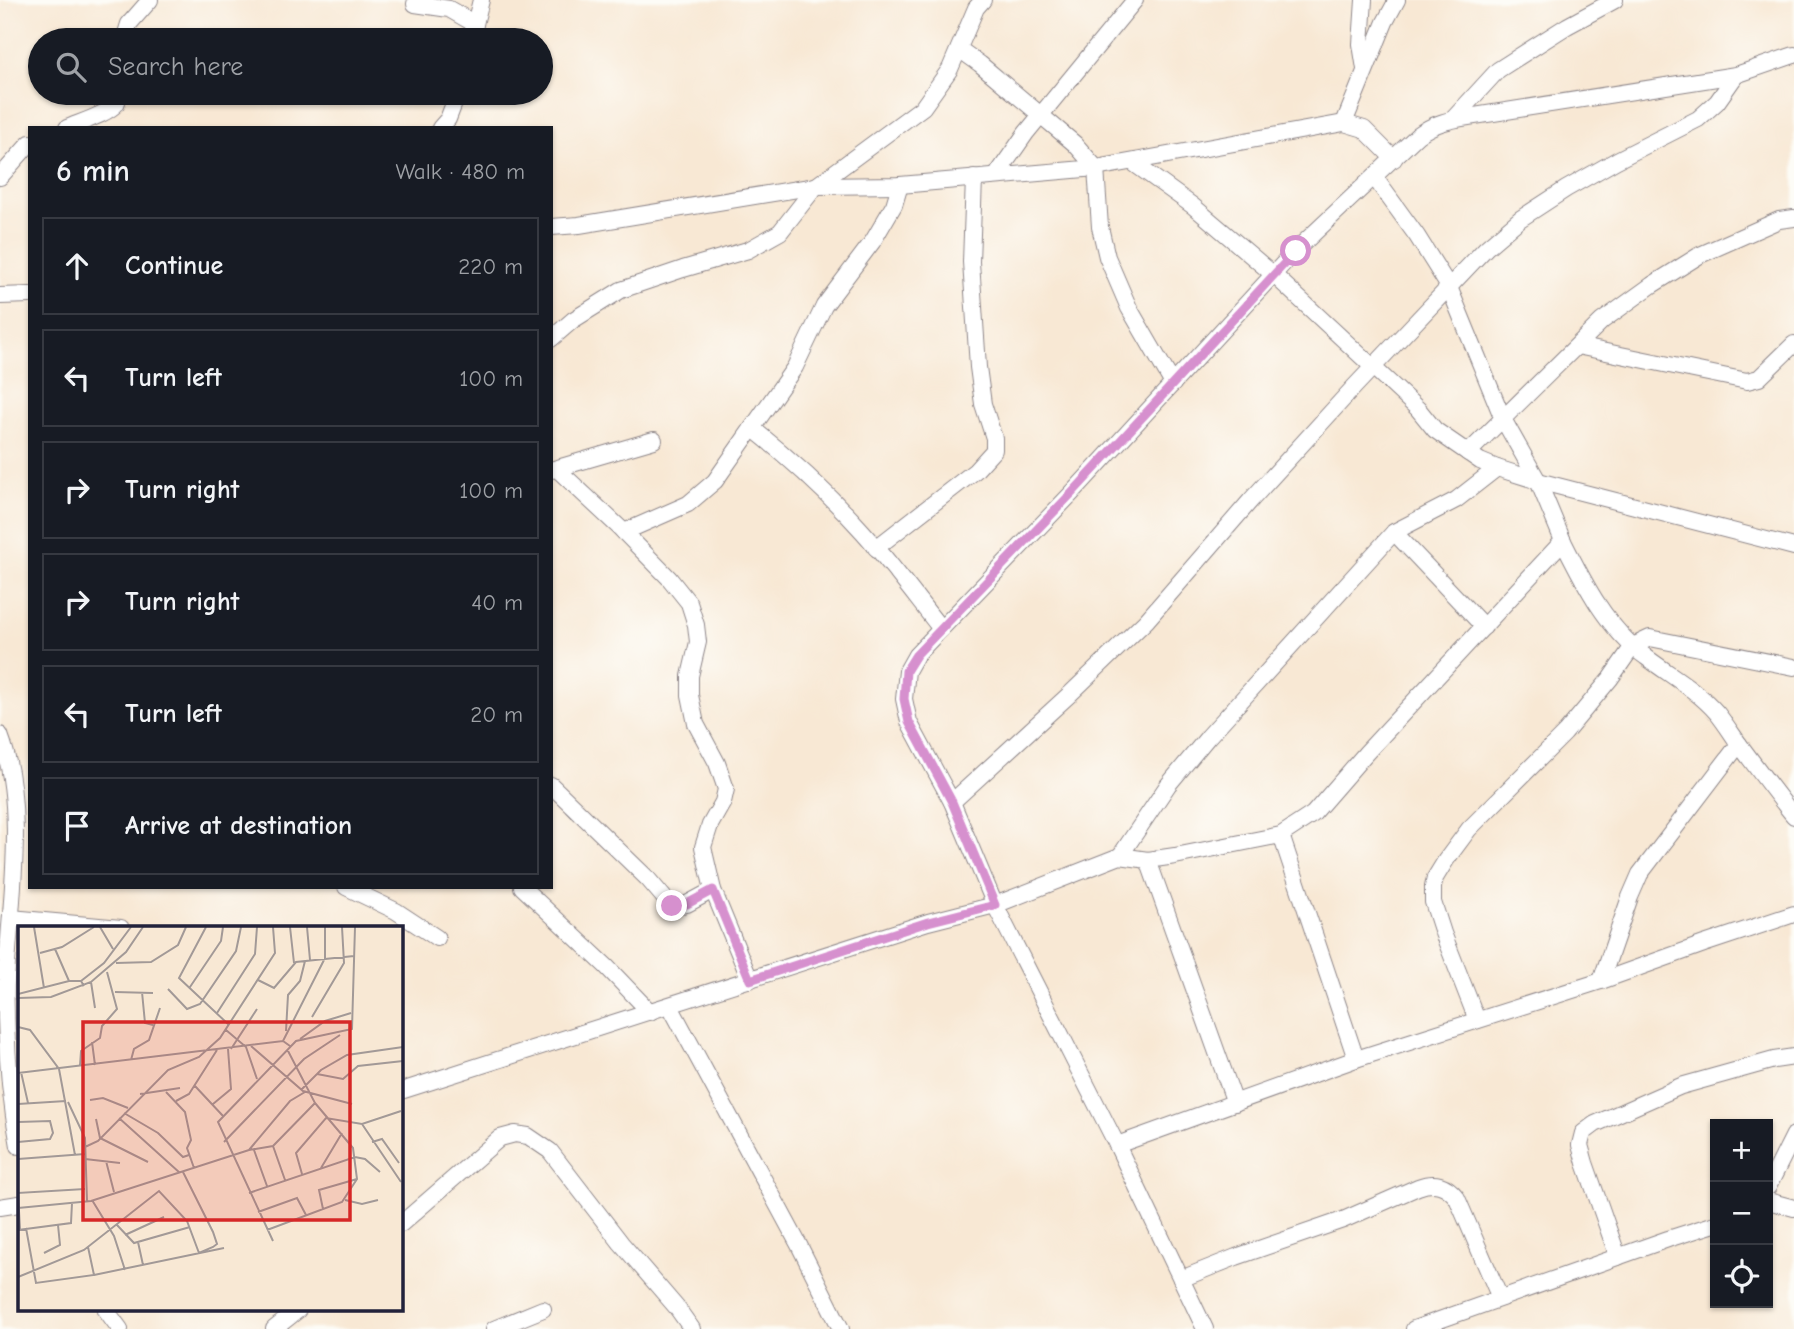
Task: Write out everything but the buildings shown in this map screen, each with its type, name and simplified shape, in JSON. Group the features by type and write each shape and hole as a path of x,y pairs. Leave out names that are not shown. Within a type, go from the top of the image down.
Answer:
{"street":[{"path":"128,28 150,0"},
{"path":"416,0 415,4 449,9 475,24"},
{"path":"474,28 481,0"},
{"path":"996,176 1041,115 1135,0"},
{"path":"1364,0 1361,44 1365,71"},
{"path":"1344,122 1385,22 1397,0"},
{"path":"1453,119 1498,70 1567,26 1615,0"},
{"path":"553,337 573,320 621,290 748,250 780,232 816,186 923,107 950,69 976,3"},
{"path":"959,49 1075,144 1097,168 1100,227 1107,257 1129,308 1173,384"},
{"path":"1205,1329 1117,1145 995,905 952,802 909,722 904,699 906,671 911,661 1072,493 1296,251 1418,135 1430,127 1453,119 1737,75 1794,55"},
{"path":"952,802 1146,621 1251,500 1486,248 1520,219 1617,160 1698,119 1717,102 1737,75"},
{"path":"72,126 114,105"},
{"path":"442,126 453,105"},
{"path":"553,227 579,225 816,186 900,185 1097,168 1344,122 1364,129 1394,159"},
{"path":"0,177 28,145"},
{"path":"1132,162 1193,206 1274,275 1418,409 1435,429 1480,461 1538,481 1794,547"},
{"path":"876,548 975,471 994,450 994,438 983,404 978,367 971,262 974,178"},
{"path":"1375,178 1417,236 1448,287 1503,419 1538,481 1581,576 1611,624 1645,657 1694,690 1718,713 1794,816"},
{"path":"624,532 688,503 715,481 795,367 824,306 873,241 894,205 900,185"},
{"path":"1468,453 1602,321 1700,254 1779,220 1794,218"},
{"path":"0,296 28,296"},
{"path":"1577,346 1747,381 1759,378 1794,344"},
{"path":"752,428 815,482 863,532 941,629"},
{"path":"554,469 654,440"},
{"path":"1120,856 1168,785 1200,747 1394,533 1456,500 1496,468"},
{"path":"554,469 624,532 690,603 698,642 690,695 696,724 717,763 726,789 703,848 713,890 750,980"},
{"path":"1394,533 1484,627"},
{"path":"402,1091 928,922 995,905 1120,856 1148,860 1282,835 1313,814 1366,753 1563,541"},
{"path":"1476,1020 1433,902 1435,878 1469,830 1565,733 1610,679 1633,646 1650,638 1794,667"},
{"path":"0,735 11,775 14,809 14,840 6,883 11,918 6,984 7,1120 18,1144"},
{"path":"1601,981 1640,874 1739,744"},
{"path":"553,787 648,879 672,906 687,904 713,890"},
{"path":"14,840 28,835"},
{"path":"1282,835 1356,1059"},
{"path":"1148,860 1235,1102"},
{"path":"350,889 396,911 437,938"},
{"path":"524,889 606,966 650,1012"},
{"path":"1117,1145 1356,1059 1601,981 1794,914"},
{"path":"11,918 99,926"},
{"path":"670,1006 799,1245 841,1329"},
{"path":"1618,1257 1580,1145 1583,1133 1595,1124 1681,1086 1794,1057"},
{"path":"402,1223 499,1138 515,1133 528,1136 550,1151 692,1329"},
{"path":"1770,1182 1794,1135"},
{"path":"1181,1279 1343,1220 1418,1186 1439,1183 1451,1190 1457,1198 1500,1298"},
{"path":"1773,1202 1794,1208"},
{"path":"0,1207 18,1204"},
{"path":"1414,1329 1710,1226"},
{"path":"494,1329 543,1309"},
{"path":"107,1312 120,1329"},
{"path":"274,1329 295,1312"}],"route":[{"path":"672,906 687,904 713,890 750,980 928,922 995,905 952,802 909,722 904,699 906,671 916,655 1072,493 1296,251"}]}
